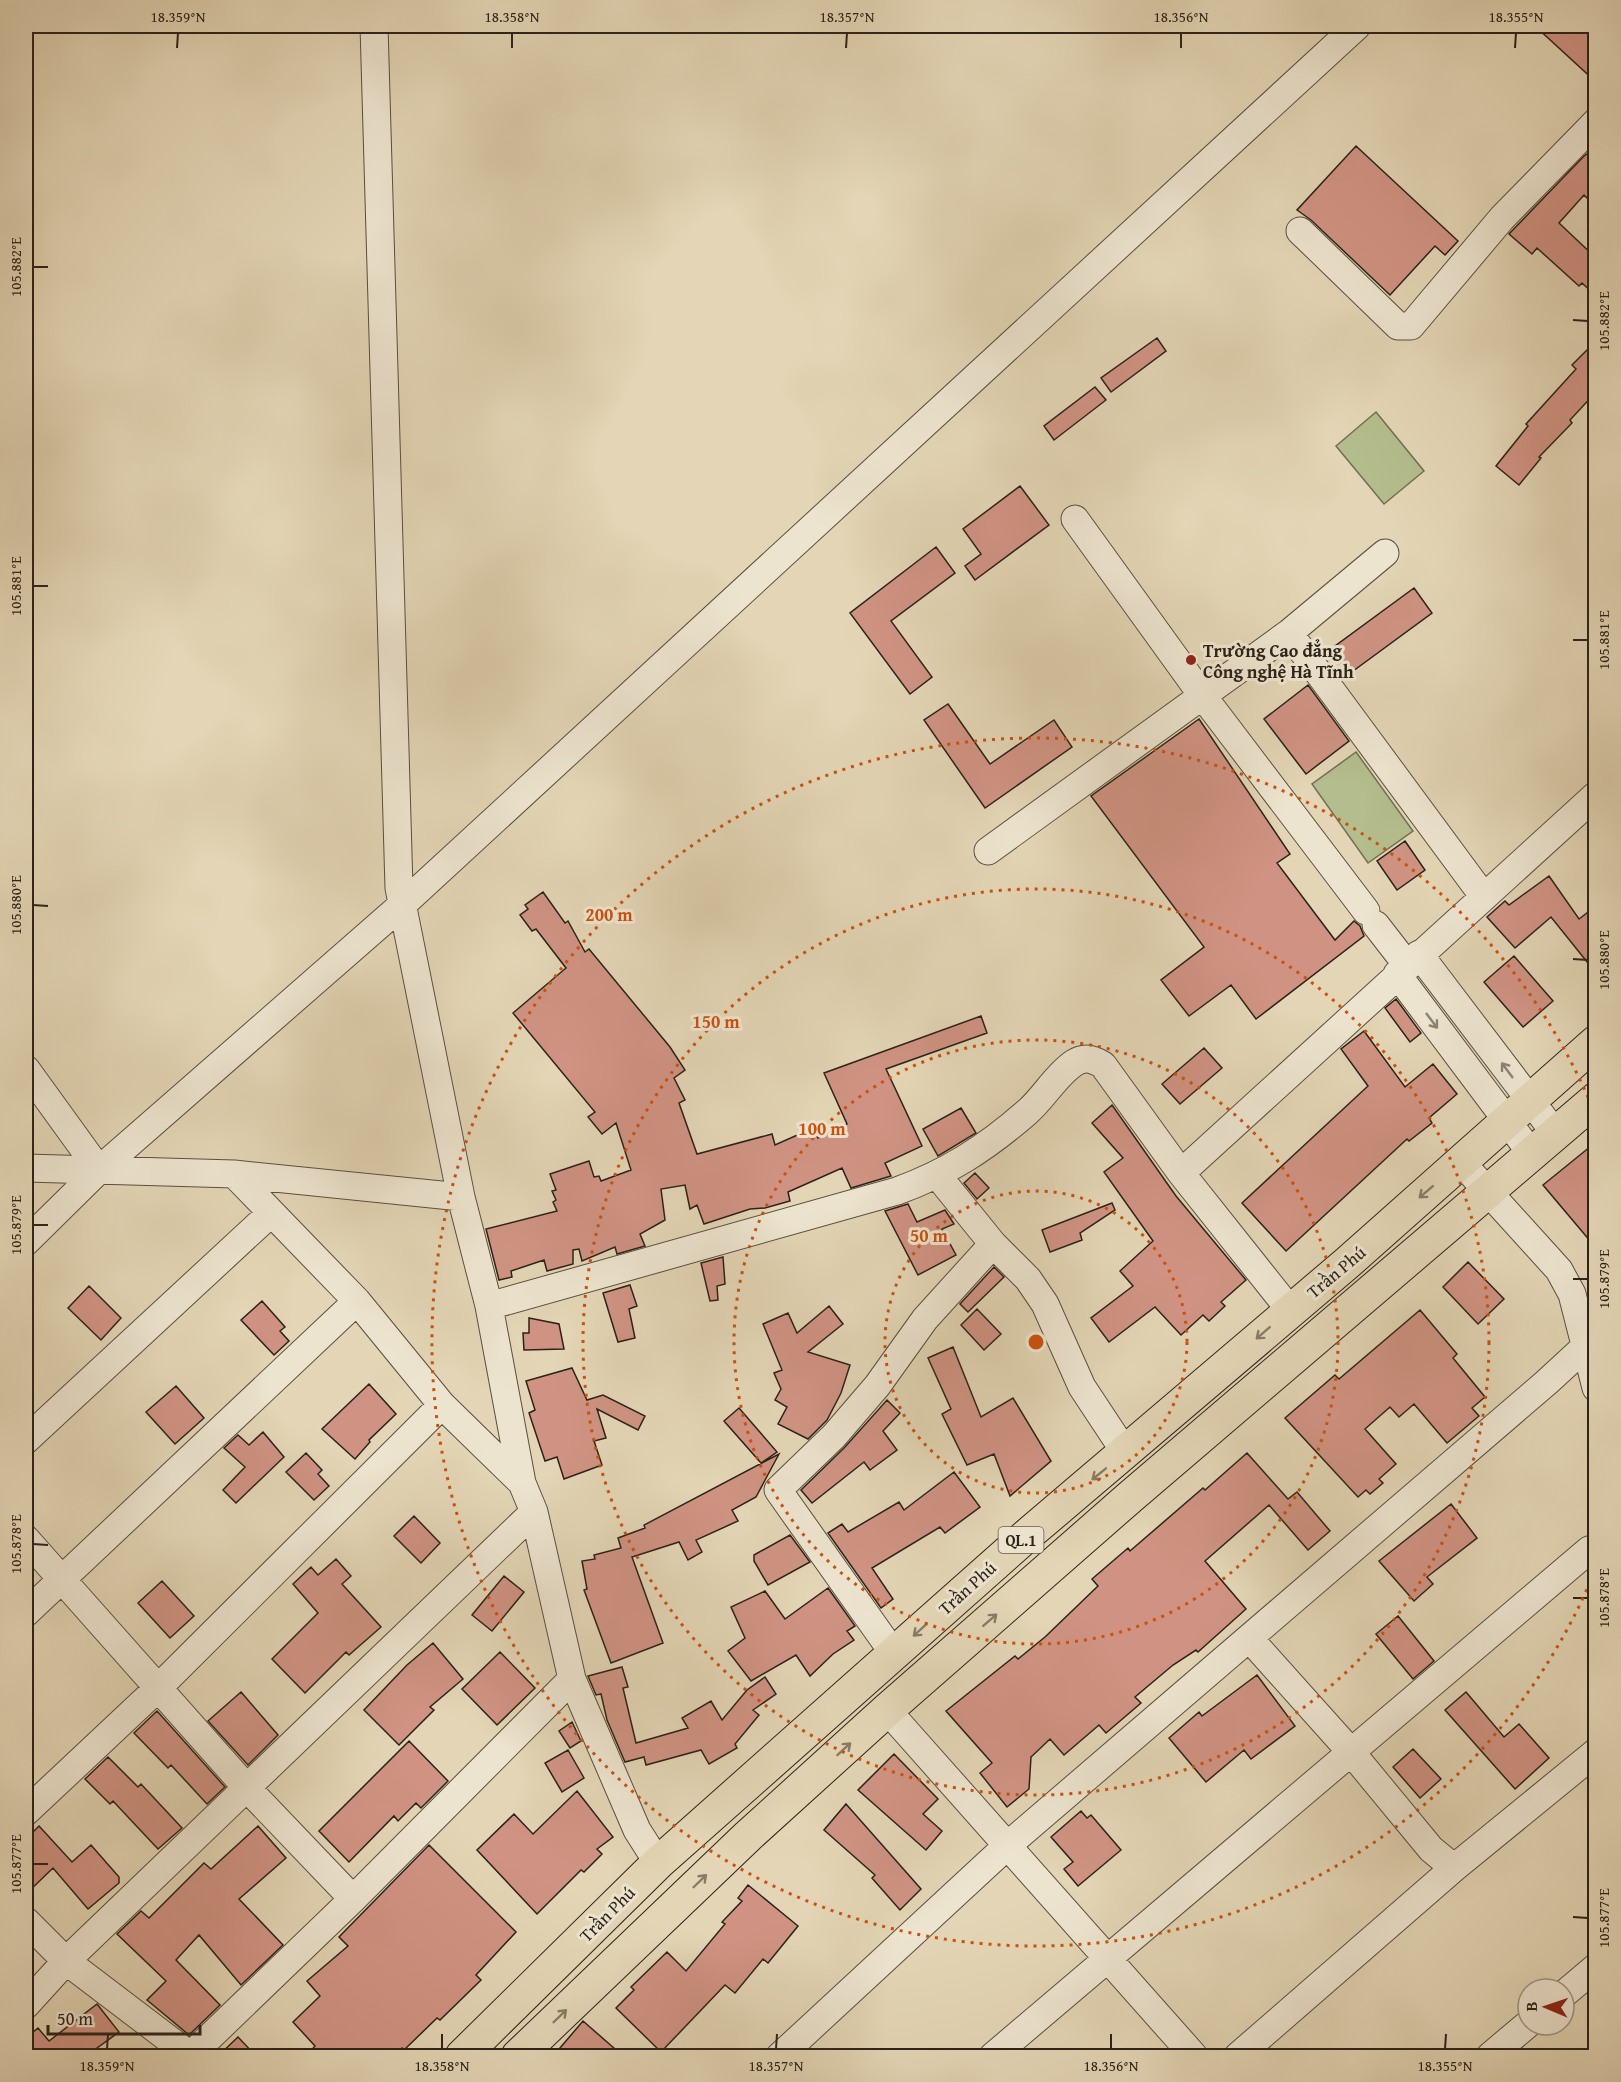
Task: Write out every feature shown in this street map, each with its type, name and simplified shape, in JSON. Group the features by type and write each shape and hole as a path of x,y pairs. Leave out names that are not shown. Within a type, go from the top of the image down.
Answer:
{"main road":[{"name":"Trần Phú","path":"462,2056 658,1863 1125,1452 1519,1112 1596,1042"},
{"name":"QL.1","path":"518,2056 748,1836 887,1710 1129,1498 1596,1099"}],"street":[{"path":"374,26 398,876 402,906 461,1197 489,1306 522,1483 534,1512 572,1679 637,1830 658,1863"},
{"path":"26,1242 99,1170 402,906 1357,26"},
{"path":"1300,231 1398,326 1404,328 1411,326 1502,218 1596,122"},
{"path":"1075,519 1202,695 1543,1143"},
{"path":"988,850 1289,633 1385,553"},
{"path":"1289,633 1484,897"},
{"path":"1181,1173 1596,795"},
{"path":"489,1306 886,1194 938,1176 984,1146 1027,1113 1073,1064 1083,1059 1093,1059 1103,1065 1181,1173 1290,1310"},
{"path":"26,1069 99,1170"},
{"path":"1461,1162 1559,1270 1572,1294 1596,1388"},
{"path":"26,1168 234,1174 461,1197"},
{"path":"234,1174 270,1214 357,1301 442,1405 522,1483"},
{"path":"938,1176 993,1244 1028,1279 1045,1305 1082,1387 1125,1452"},
{"path":"26,1440 270,1214"},
{"path":"894,1654 778,1490 834,1436 877,1386 925,1318 993,1244"},
{"path":"26,1613 357,1301"},
{"path":"785,2055 1008,1845 1538,1390 1586,1346"},
{"path":"26,1812 159,1687 442,1405"},
{"path":"26,2005 66,1961 534,1512"},
{"path":"26,1539 64,1579 246,1787 353,1899"},
{"path":"993,2056 1589,1550 1596,1548"},
{"path":"1249,1638 1351,1752 1431,1850 1454,1868"},
{"path":"26,1921 66,1961 190,2056 353,1899 572,1679"},
{"path":"887,1710 1194,2056"},
{"path":"1238,2056 1454,1868 1596,1752"},
{"path":"1576,1984 1596,1967"},
{"path":"1490,2056 1516,2034"}],"green space":[{"path":"1376,412 1424,471 1384,504 1336,446"},
{"path":"1356,752 1413,831 1368,863 1312,784"}],"building":[{"path":"1535,26 1580,26 1596,40 1596,82"},
{"path":"1356,146 1458,241 1445,255 1435,246 1390,295 1311,220 1297,210"},
{"path":"1596,148 1596,207 1584,195 1559,223 1596,258 1596,296 1582,283 1579,286 1537,248 1532,254 1509,234 1584,156"},
{"path":"1157,338 1166,351 1111,392 1101,378"},
{"path":"1596,341 1596,392 1570,420 1572,423 1539,457 1541,458 1519,485 1496,466 1528,426 1526,424 1576,369 1572,365"},
{"path":"1095,387 1106,400 1054,440 1044,426"},
{"path":"1020,486 1049,525 975,580 965,566 981,554 963,529"},
{"path":"936,547 955,573 891,621 932,677 910,694 850,613"},
{"path":"1414,588 1432,613 1349,674 1331,649"},
{"path":"1308,685 1349,741 1306,774 1264,719"},
{"path":"948,704 990,764 1054,720 1072,747 985,808 924,720"},
{"path":"1199,719 1290,854 1277,863 1335,940 1354,921 1360,926 1364,936 1256,1019 1231,985 1189,1016 1161,980 1204,947 1091,796"},
{"path":"1405,841 1425,870 1397,890 1377,861"},
{"path":"1549,876 1579,919 1596,906 1596,973 1551,917 1515,948 1487,917 1505,901 1509,905"},
{"path":"543,892 565,923 568,921 585,952 589,949 670,1047 685,1070 674,1078 685,1100 679,1103 697,1154 772,1134 775,1145 813,1128 818,1138 847,1124 824,1073 981,1016 987,1033 886,1069 922,1146 885,1163 891,1176 851,1188 842,1168 788,1192 790,1201 765,1208 750,1209 704,1224 697,1205 690,1209 685,1185 661,1189 665,1220 640,1234 645,1246 617,1254 615,1247 582,1261 579,1249 573,1250 573,1264 547,1271 544,1260 511,1271 512,1277 499,1280 486,1229 557,1211 552,1191 556,1190 550,1174 589,1161 594,1177 599,1176 601,1181 631,1170 616,1123 602,1134 588,1117 595,1112 513,1013 566,968 536,929 532,931 520,915 528,909 525,905"},
{"path":"1514,956 1553,1001 1523,1027 1484,982"},
{"path":"1396,999 1421,1033 1410,1042 1385,1008"},
{"path":"1364,1031 1405,1087 1433,1064 1457,1094 1429,1118 1432,1123 1409,1141 1407,1139 1286,1251 1242,1203 1368,1086 1341,1049"},
{"path":"1204,1048 1222,1068 1180,1104 1162,1084"},
{"path":"1112,1105 1176,1196 1246,1280 1221,1302 1225,1306 1209,1321 1203,1315 1181,1335 1155,1307 1109,1342 1091,1318 1133,1286 1120,1271 1153,1241 1104,1172 1123,1158 1092,1123"},
{"path":"961,1108 976,1133 938,1156 923,1129"},
{"path":"1596,1142 1596,1248 1543,1185"},
{"path":"975,1173 989,1188 977,1199 964,1183"},
{"path":"1112,1203 1115,1210 1080,1233 1082,1240 1050,1252 1042,1230"},
{"path":"908,1204 917,1222 945,1210 954,1224 942,1229 956,1255 918,1275 885,1211"},
{"path":"723,1257 725,1284 717,1286 718,1300 710,1301 701,1263"},
{"path":"1468,1262 1504,1299 1478,1324 1443,1287"},
{"path":"994,1267 1004,1277 968,1312 960,1304"},
{"path":"630,1285 637,1306 629,1309 635,1338 618,1342 603,1293"},
{"path":"89,1286 121,1318 101,1340 68,1308"},
{"path":"262,1301 285,1327 280,1331 289,1341 274,1355 241,1320"},
{"path":"829,1306 843,1324 808,1352 850,1365 841,1393 827,1420 808,1439 778,1424 787,1407 775,1400 781,1389 774,1373 782,1370 763,1324 788,1313 797,1333"},
{"path":"977,1309 1001,1334 984,1350 961,1325"},
{"path":"1420,1310 1457,1354 1453,1358 1485,1397 1472,1408 1479,1416 1447,1443 1414,1404 1399,1417 1390,1407 1365,1429 1396,1464 1379,1479 1383,1483 1370,1494 1366,1490 1358,1497 1285,1418 1335,1375 1339,1379"},
{"path":"529,1318 559,1324 564,1349 524,1350 523,1333 529,1333"},
{"path":"953,1347 981,1417 1013,1398 1051,1461 1010,1496 994,1454 967,1465 942,1414 951,1409 928,1358"},
{"path":"572,1368 587,1400 603,1395 645,1416 638,1430 597,1409 606,1438 594,1441 602,1465 564,1479 557,1457 545,1461 529,1413 535,1410 526,1381"},
{"path":"369,1384 396,1414 369,1440 370,1442 355,1459 322,1429"},
{"path":"176,1386 204,1418 175,1444 146,1412"},
{"path":"887,1400 900,1413 883,1431 897,1450 870,1470 864,1462 812,1503 801,1490 845,1447"},
{"path":"739,1408 777,1452 761,1463 724,1421"},
{"path":"263,1432 284,1457 236,1503 223,1490 245,1467 224,1448 238,1435 249,1445"},
{"path":"306,1453 322,1470 318,1474 329,1486 314,1500 286,1472"},
{"path":"1247,1453 1288,1499 1297,1492 1330,1531 1308,1550 1269,1505 1205,1561 1246,1609 1198,1652 1196,1650 1173,1665 1135,1697 1141,1703 1106,1733 1099,1725 1064,1755 1050,1739 1031,1757 1029,1789 1007,1807 980,1773 992,1763 946,1711 1015,1656 1018,1659 1045,1637 1098,1586 1092,1579 1128,1548 1130,1551"},
{"path":"779,1454 756,1497 732,1510 738,1521 696,1540 702,1552 688,1560 679,1542 632,1557 663,1643 611,1663 584,1590 587,1589 582,1561 595,1559 594,1555 621,1548 618,1538 645,1528 644,1525"},
{"path":"954,1472 980,1507 945,1533 940,1527 872,1568 893,1599 881,1608 828,1533 842,1524 848,1532 899,1502 904,1510"},
{"path":"1451,1504 1477,1538 1427,1577 1433,1584 1414,1601 1379,1561"},
{"path":"414,1516 440,1543 421,1563 394,1536"},
{"path":"790,1535 810,1562 768,1585 754,1561 754,1555"},
{"path":"336,1559 351,1576 342,1584 381,1627 349,1655 346,1652 305,1693 272,1659 318,1613 293,1584 311,1567 318,1575"},
{"path":"504,1576 524,1592 492,1631 472,1615"},
{"path":"162,1581 194,1616 170,1638 138,1603"},
{"path":"828,1588 855,1626 847,1631 854,1640 833,1654 810,1676 796,1655 751,1681 728,1651 745,1638 731,1607 765,1591 785,1619"},
{"path":"1398,1616 1434,1661 1413,1679 1376,1634"},
{"path":"433,1643 463,1679 430,1707 434,1710 399,1745 364,1710 407,1665"},
{"path":"500,1652 535,1688 497,1725 462,1689"},
{"path":"622,1667 628,1687 623,1688 636,1743 688,1728 682,1718 711,1701 722,1720 747,1690 765,1677 776,1694 753,1710 759,1715 735,1744 737,1748 709,1764 701,1750 646,1765 644,1757 625,1762 607,1720 601,1694 596,1695 588,1676"},
{"path":"1257,1675 1295,1726 1251,1759 1244,1750 1206,1782 1169,1738 1199,1712 1202,1716"},
{"path":"241,1692 278,1735 248,1765 208,1721"},
{"path":"1466,1692 1504,1737 1519,1724 1549,1758 1515,1789 1445,1710"},
{"path":"157,1711 225,1787 207,1804 171,1765 168,1768 134,1733"},
{"path":"572,1722 581,1741 570,1748 559,1731"},
{"path":"409,1741 448,1781 421,1808 416,1803 398,1821 394,1816 349,1862 319,1831"},
{"path":"1413,1749 1441,1779 1420,1798 1393,1767"},
{"path":"568,1750 584,1778 562,1792 545,1763"},
{"path":"894,1754 938,1799 923,1814 942,1831 926,1850 858,1790"},
{"path":"108,1757 138,1787 141,1784 182,1828 158,1849 113,1801 110,1804 85,1779"},
{"path":"577,1791 613,1837 597,1849 602,1854 584,1872 581,1870 537,1914 477,1850 514,1814 533,1834"},
{"path":"846,1804 921,1889 900,1910 872,1878 875,1875 824,1830"},
{"path":"1081,1811 1087,1818 1091,1815 1121,1850 1078,1886 1064,1869 1073,1862 1051,1837"},
{"path":"39,1826 72,1862 91,1845 119,1877 119,1883 88,1909 53,1868 26,1894 26,1839"},
{"path":"258,1826 286,1858 239,1899 283,1945 241,1985 199,1935 176,1960 220,2005 189,2035 147,2000 166,1981 117,1934 141,1911 149,1918 204,1863 211,1869"},
{"path":"429,1845 516,1932 476,1975 481,1980 440,2020 437,2018 404,2050 402,2048 394,2056 306,2056 315,2046 293,2022 320,1996 307,1981 348,1946 339,1937"},
{"path":"748,1885 798,1926 768,1963 763,1959 735,1993 725,1985 661,2052 616,2008 634,1990 631,1987 667,1952 686,1971 725,1924 722,1922 742,1901 738,1898"},
{"path":"97,2004 119,2032 86,2056 26,2056 26,2038 38,2028 49,2041"},
{"path":"583,2021 623,2056 569,2056 560,2048"},
{"path":"238,2037 256,2056 218,2056"}],"place":[{"name":"Trường Cao đẳng Công nghệ Hà Tĩnh","path":"1191,660"}]}
